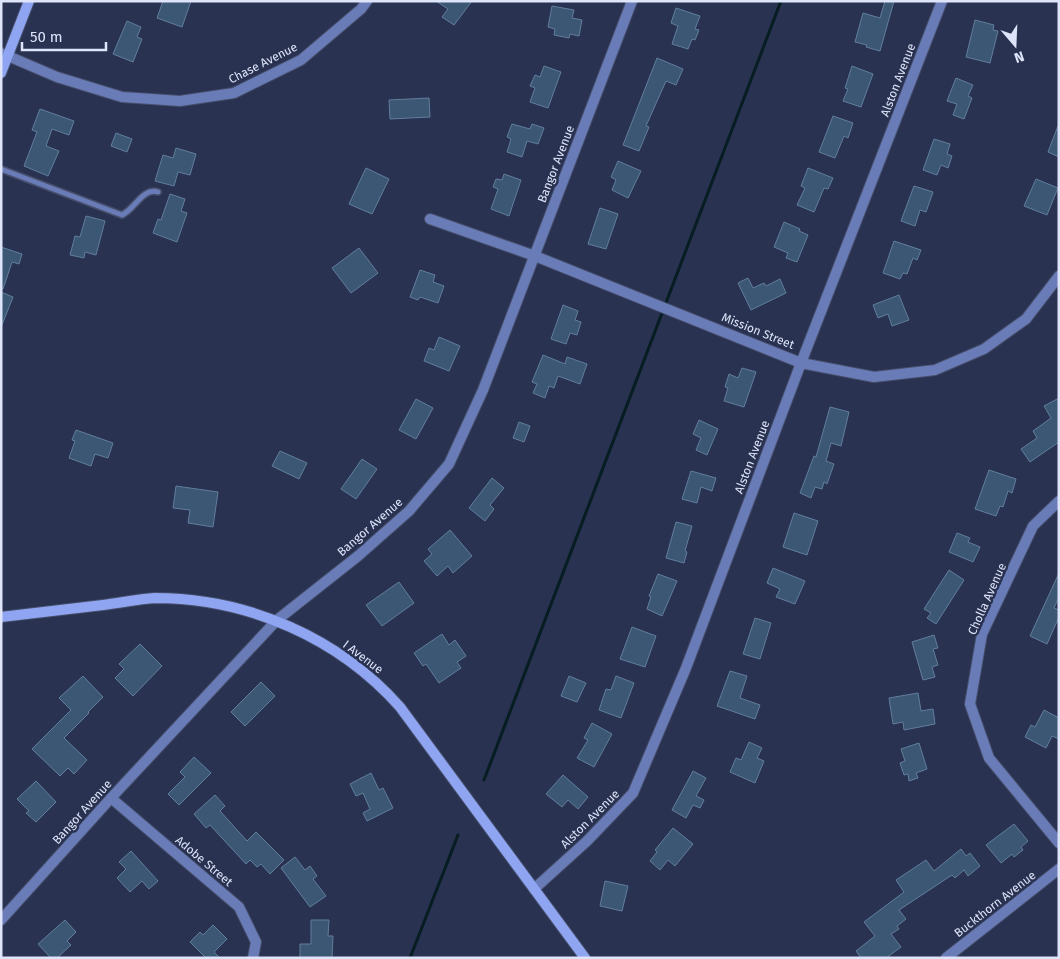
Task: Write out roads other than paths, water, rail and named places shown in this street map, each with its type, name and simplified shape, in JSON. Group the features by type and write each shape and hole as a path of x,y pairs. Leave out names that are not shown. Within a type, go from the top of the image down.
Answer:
{"main road":[{"path":"1,73 4,54 29,1"},
{"name":"I Avenue","path":"1,617 153,598 210,601 277,620 328,646 381,686 400,707 585,958"}],"street":[{"name":"Chase Avenue","path":"4,54 57,77 122,97 180,101 234,93 301,60 361,9 366,1"},
{"name":"Bangor Avenue","path":"1,920 277,620 358,556 409,512 449,464 483,390 632,1"},
{"name":"Alston Avenue","path":"534,889 587,841 633,793 686,668 801,362 942,1"},
{"name":"Mission Street","path":"430,219 535,256 801,362 874,377 935,370 984,349 1026,319 1059,276"},
{"name":"Cholla Avenue","path":"1059,501 1033,526 982,634 970,704 989,758 1059,843"},
{"name":"Adobe Street","path":"112,798 239,907 256,942 253,958"},
{"name":"Buckthorn Avenue","path":"946,958 1059,869"}],"lane":[{"path":"1,169 122,215 145,193 152,190 158,192"}],"waterway":[{"path":"484,780 781,1"},
{"path":"410,958 458,835"}]}
